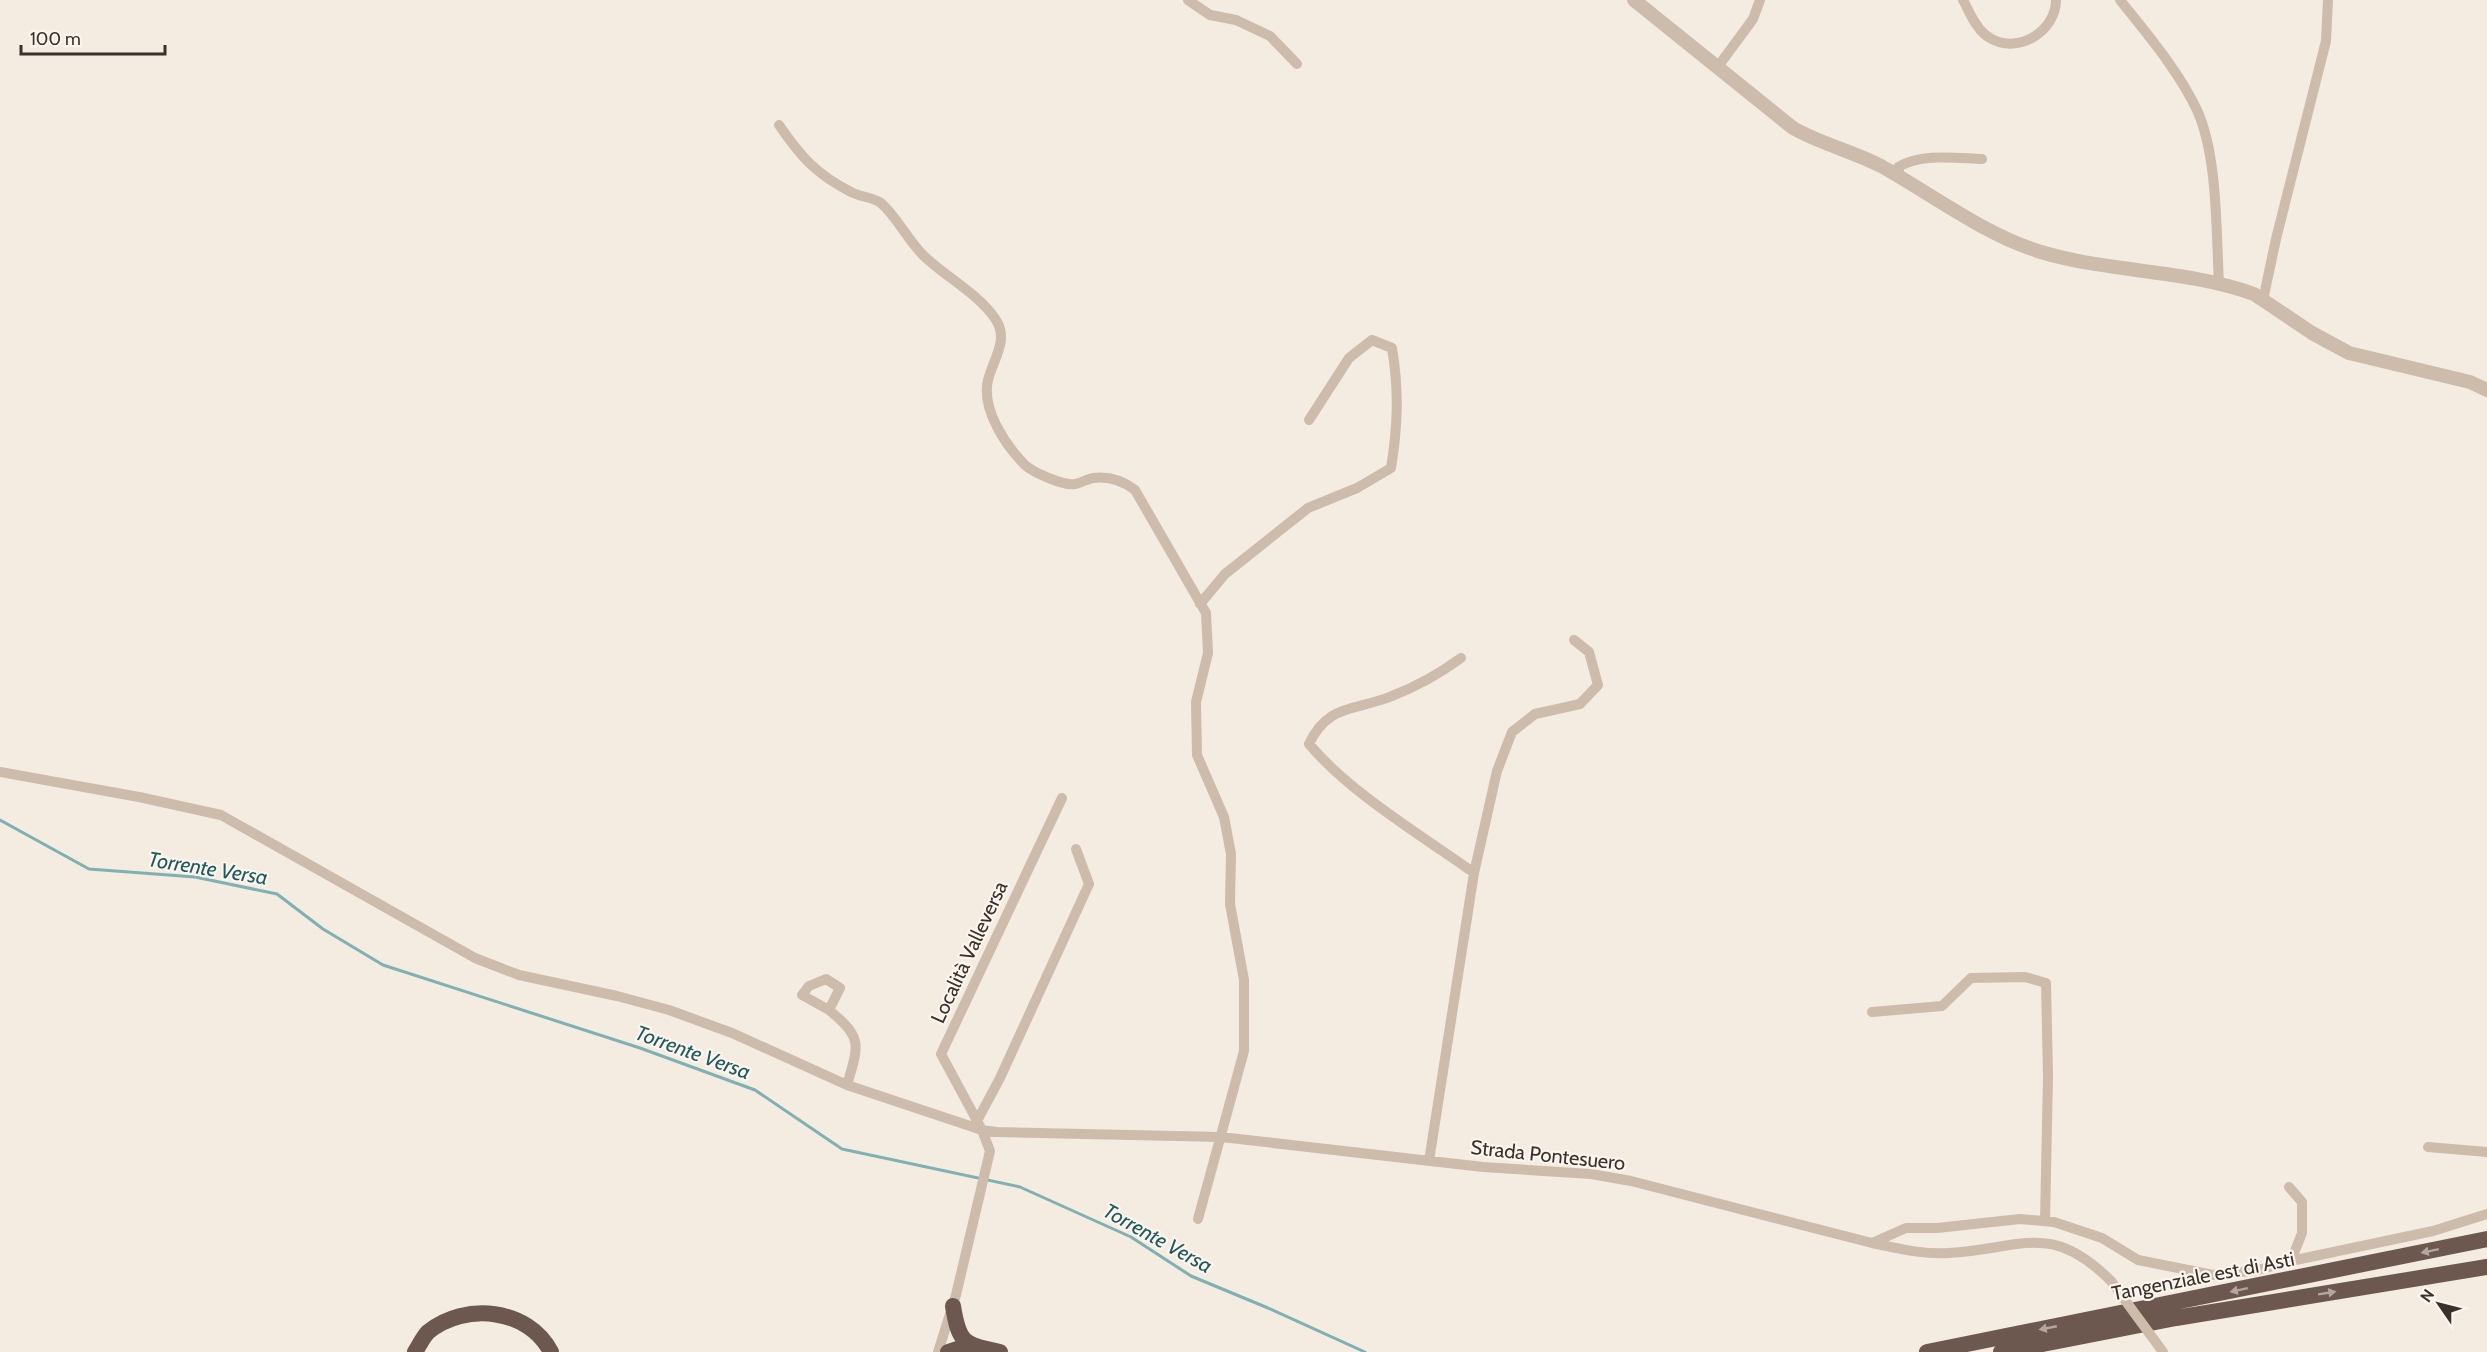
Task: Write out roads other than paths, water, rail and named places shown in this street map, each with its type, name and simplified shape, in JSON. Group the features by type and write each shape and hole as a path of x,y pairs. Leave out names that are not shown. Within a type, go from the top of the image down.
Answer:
{"highway":[{"name":"Tangenziale est di Asti","path":"1927,1352 2487,1239"},
{"name":"Tangenziale est di Asti","path":"2001,1352 2176,1318 2487,1267"},
{"path":"953,1306 957,1330 969,1345"},
{"path":"415,1352 427,1333 451,1319 477,1313 504,1314 529,1327 546,1342 551,1352"},
{"path":"948,1352 969,1345 1000,1352"}],"street":[{"path":"1188,0 1210,15 1236,20 1270,36 1297,64"},
{"path":"1634,0 1793,128 1810,138 1863,157 1986,228 2038,251 2111,268 2197,278 2244,291 2263,300 2312,333 2349,353 2470,382 2487,390"},
{"path":"1717,68 1753,19 1760,0"},
{"path":"1963,0 1980,30 1990,38 2007,43 2020,43 2040,33 2050,22 2056,0"},
{"path":"2120,0 2174,71 2201,120 2213,184 2219,284"},
{"path":"2263,300 2326,41 2328,0"},
{"path":"779,125 796,150 825,178 855,194 879,201 923,255 975,298 996,320 1002,335 997,359 987,382 989,410 1008,445 1027,467 1049,479 1074,485 1092,478 1119,479 1135,490 1206,613 1208,653 1196,702 1197,755 1224,817 1231,854 1230,904 1244,980 1244,1051 1198,1219"},
{"path":"1900,177 1899,167 1910,160 1982,159"},
{"path":"1200,604 1225,574 1308,508 1357,488 1391,468 1397,428 1398,384 1392,348 1372,340 1349,358 1309,420"},
{"path":"1428,1161 1474,873 1497,771 1512,732 1535,714 1580,704 1598,685 1589,652 1574,640"},
{"path":"1461,658 1427,681 1408,690 1389,698 1338,711 1316,729 1309,744 1319,757 1359,791 1474,873"},
{"name":"Strada Pontesuero","path":"0,772 139,797 221,815 475,958 519,975 669,1010 732,1033 847,1085 996,1132 1221,1137 1483,1167 1580,1173 1631,1181 1872,1243 1947,1254 2023,1242 2045,1243 2071,1250 2095,1265 2111,1281 2163,1352"},
{"name":"Località Valleversa","path":"979,1125 941,1054 1062,798"},
{"path":"938,1352 953,1306 990,1151 979,1125 1089,884 1076,849"},
{"path":"1872,1012 1942,1005 1971,978 2025,977 2046,983 2048,1076 2045,1221"},
{"path":"829,1010 850,1028 857,1051 847,1085"},
{"path":"2428,1147 2487,1152"},
{"path":"2289,1187 2302,1202 2302,1233 2291,1261"},
{"path":"1872,1243 1906,1228 1937,1228 2020,1219 2045,1221 2102,1238 2138,1260 2213,1275 2259,1270 2433,1231 2487,1214"}],"waterway":[{"name":"Torrente Versa","path":"0,820 89,869 195,877 277,894 323,929 383,965 640,1048 755,1090 842,1149 1020,1187 1131,1237 1191,1276 1365,1352"}]}
